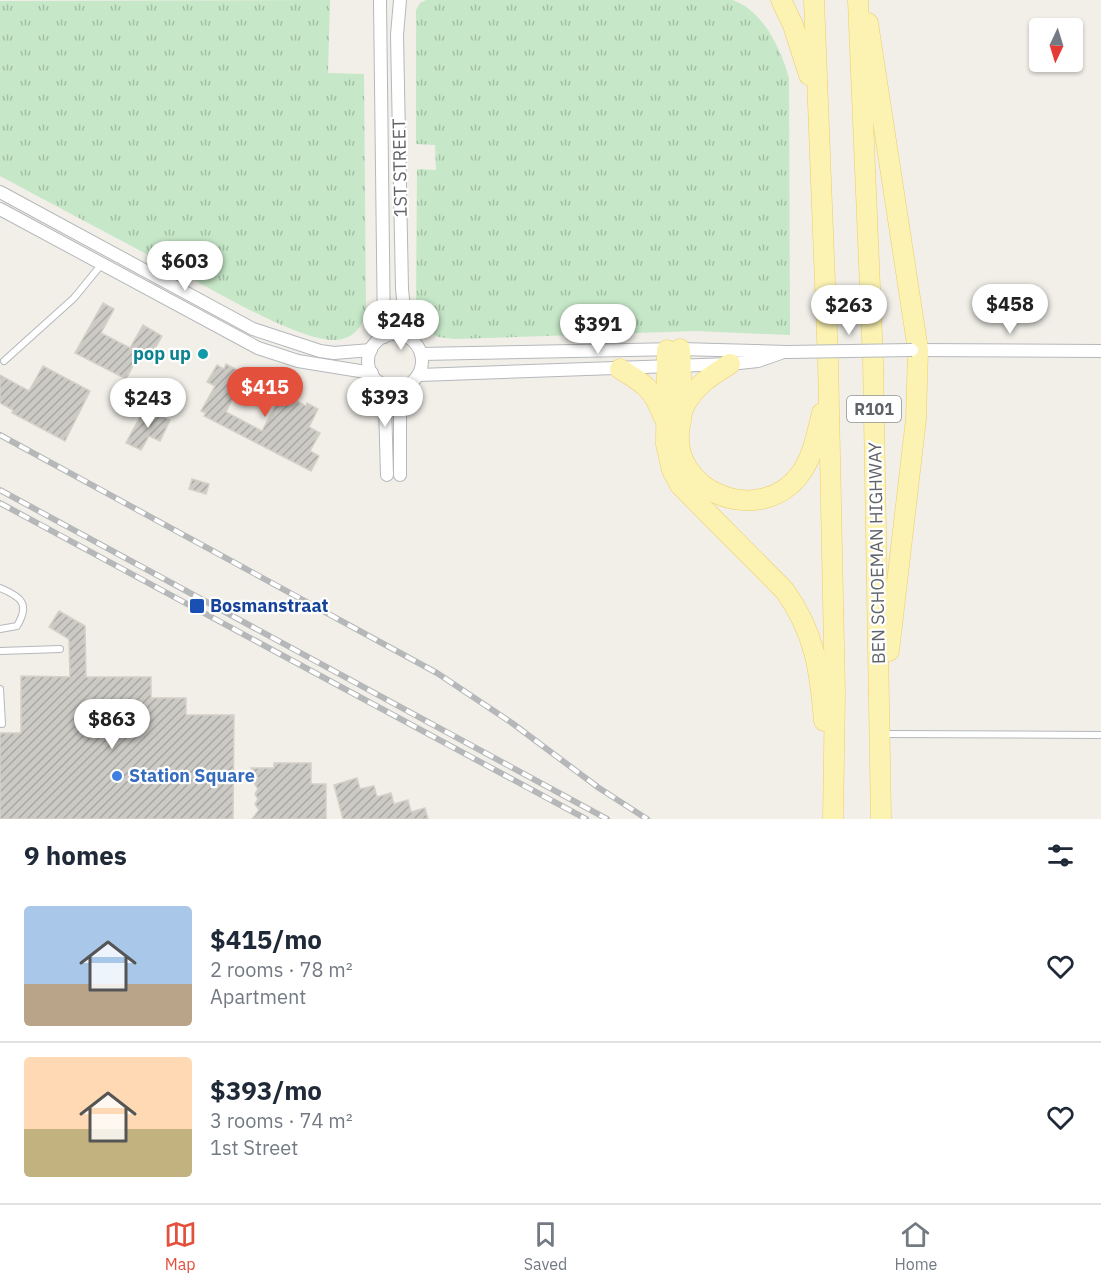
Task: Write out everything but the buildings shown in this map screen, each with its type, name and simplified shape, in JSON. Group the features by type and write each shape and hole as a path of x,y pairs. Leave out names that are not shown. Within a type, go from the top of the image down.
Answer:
{"main road":[{"path":"781,0 806,62 819,113"},
{"name":"R101","path":"814,0 828,361 835,704 832,819"},
{"name":"BEN SCHOEMAN HIGHWAY","path":"858,0 873,360 881,819"},
{"path":"862,0 874,54 915,350 916,419 880,710"},
{"path":"674,358 682,408 680,450 686,466 702,485 719,497 730,500 764,500 787,488 801,473 813,450 824,406 828,361"},
{"path":"674,358 666,424 666,444 672,470 680,485 785,591 800,611 812,639 822,705 832,819"},
{"path":"682,408 705,380 730,364"},
{"path":"620,369 647,386 656,395 666,424"}],"street":[{"name":"1ST STREET","path":"380,0 384,337"},
{"name":"1ST STREET","path":"400,0 397,35 402,289 406,337"},
{"path":"0,192 253,329 320,351 341,353 371,350"},
{"path":"0,209 258,348 298,361 375,378 391,388 407,386"},
{"path":"387,475 385,405 369,362 371,350 384,337 399,335 406,337 418,347 421,354 419,375"},
{"path":"421,354 674,358 784,352 1101,351"},
{"path":"400,475 400,416 407,386 419,375 620,369 674,358 730,364 758,361 784,352"}],"lane":[{"path":"4,361 74,298 101,265"},
{"path":"0,588 13,593 24,605 25,610 17,626 0,629"},
{"path":"0,651 60,650"},
{"path":"0,689 2,724"},
{"path":"881,734 1101,735"}],"green space":[{"path":"330,0 328,73 364,74 366,315 352,335 337,340 321,339 280,324 234,302 0,176 0,1"},
{"path":"426,0 732,0 753,12 762,21 776,43 789,78 790,335 696,331 454,339 438,337 421,327 416,310 417,169 436,170 435,145 416,144 416,10 420,3"}],"railway":[{"path":"0,435 437,673 512,723 599,788 647,819"},
{"path":"0,490 607,819"},
{"path":"0,503 586,819"}],"place":[{"name":"pop up","path":"203,354"},
{"name":"Bosmanstraat","path":"197,606"},
{"name":"Station Square","path":"117,776"}]}
